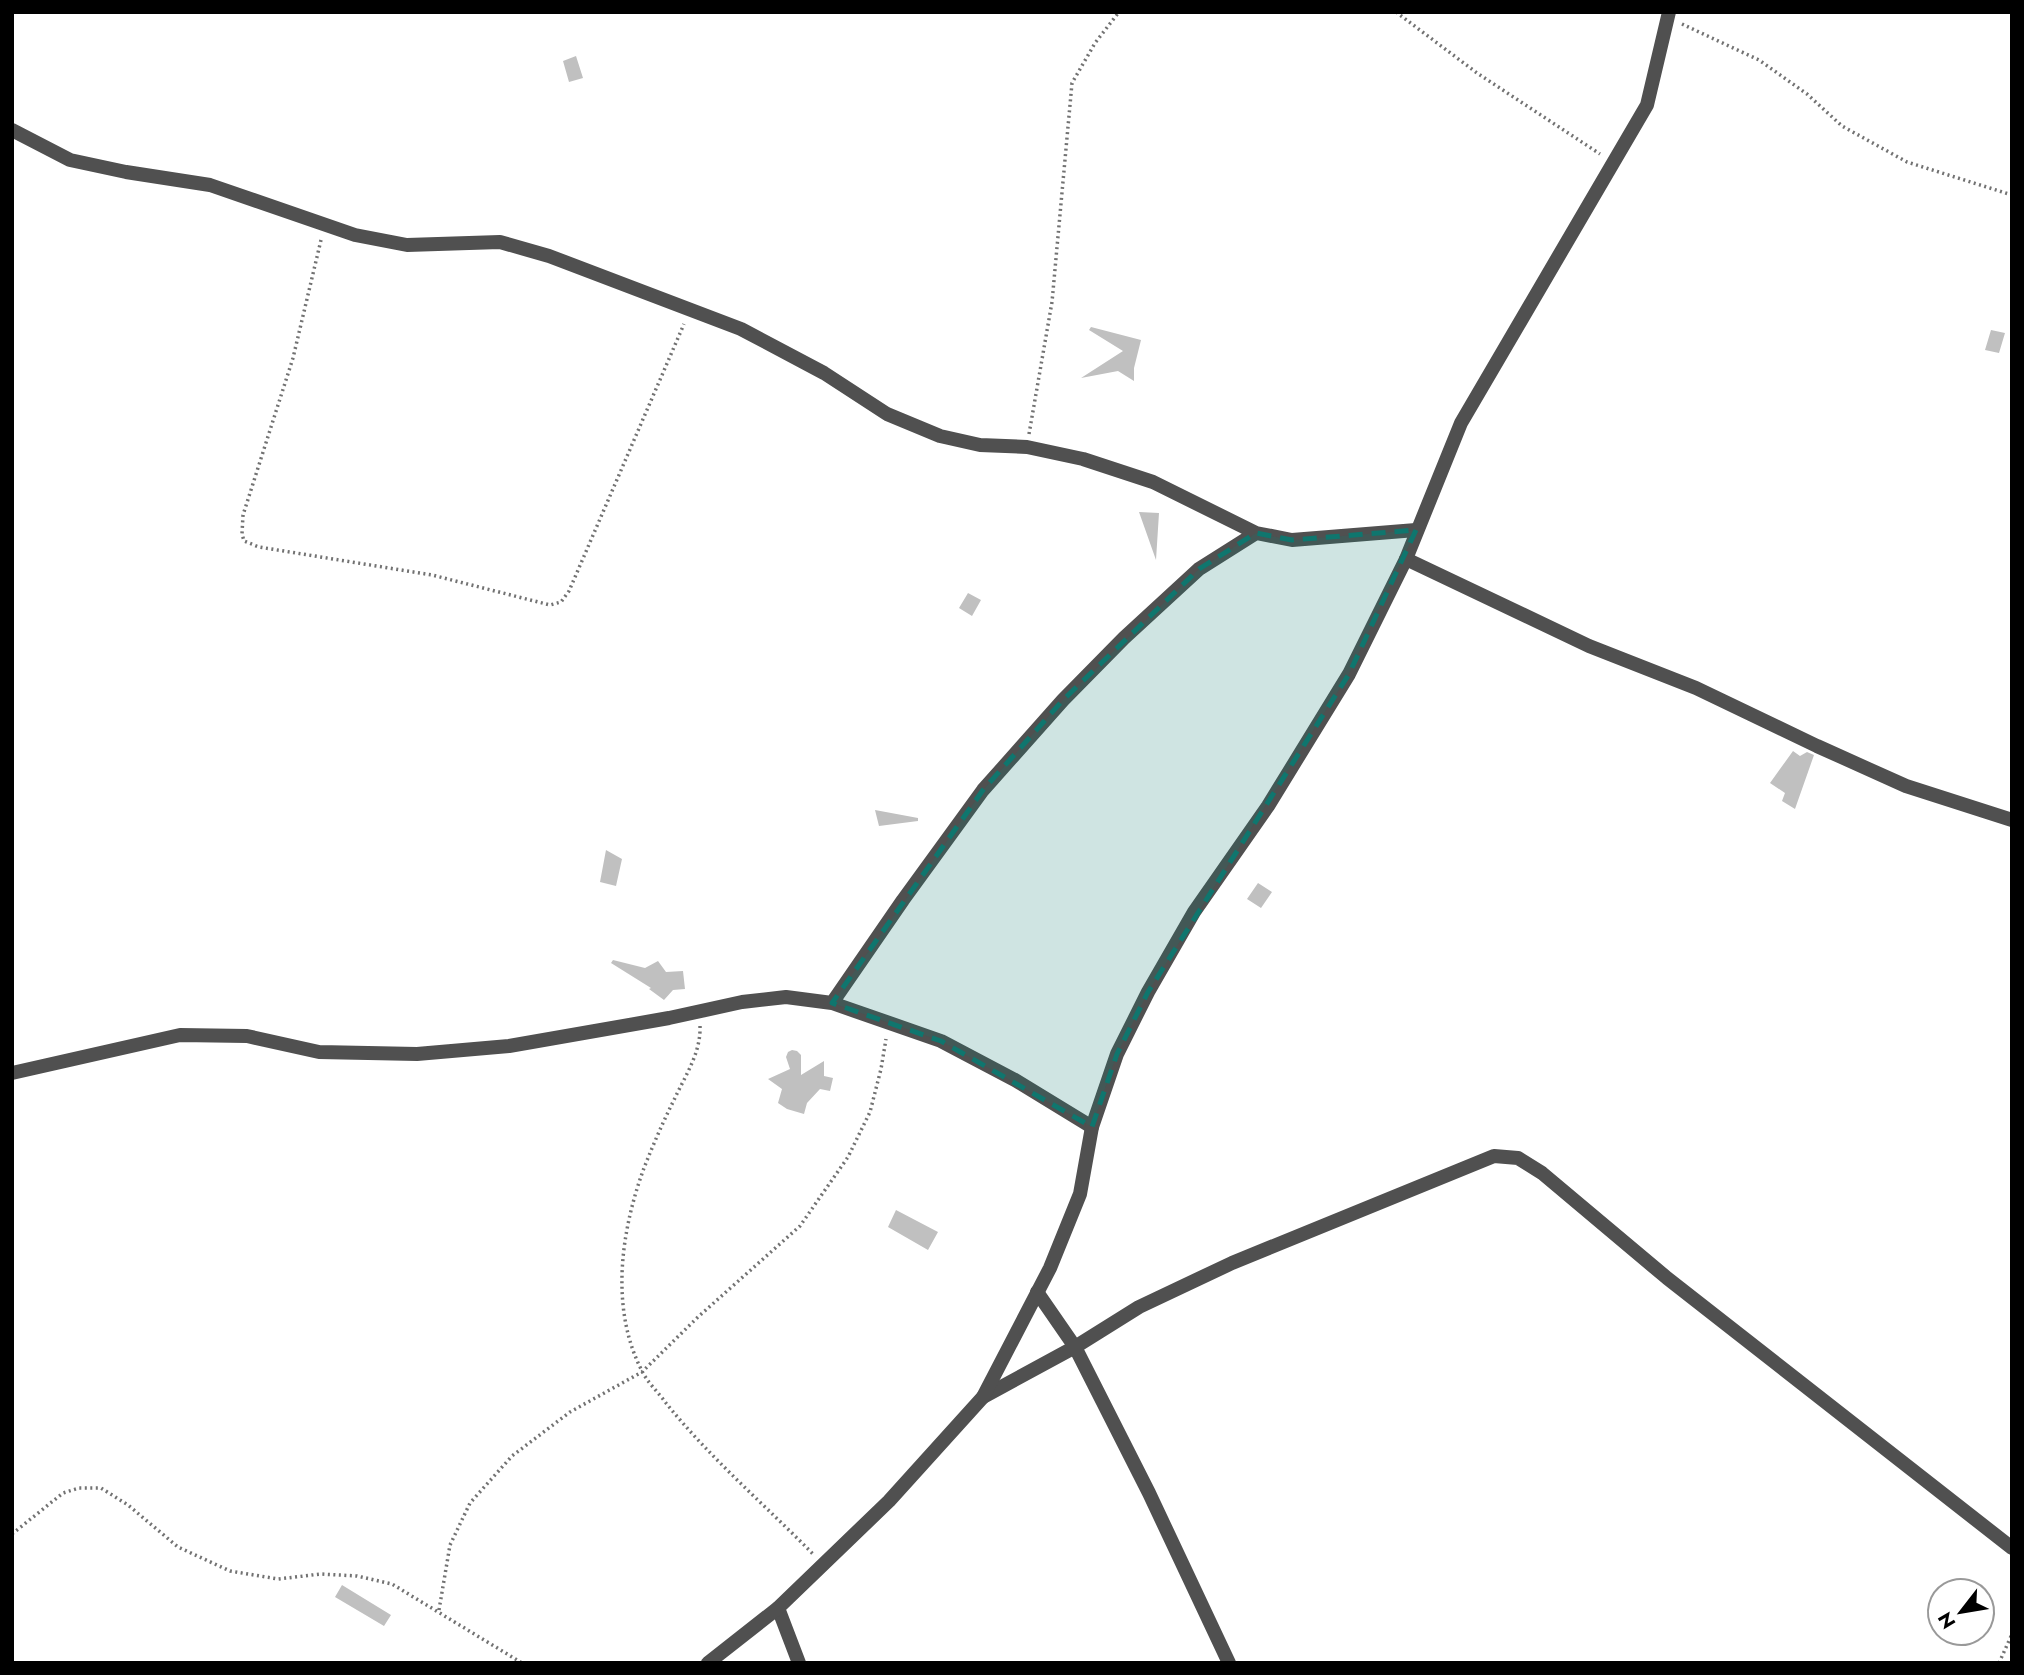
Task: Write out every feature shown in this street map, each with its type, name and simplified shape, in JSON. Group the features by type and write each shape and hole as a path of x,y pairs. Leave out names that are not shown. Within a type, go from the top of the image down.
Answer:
{"street":[{"path":"708,1663 778,1608 889,1501 983,1397 1050,1268 1080,1194 1092,1127 1117,1054 1148,992 1194,912 1268,806 1349,674 1406,559 1461,423 1647,105 1669,15"},
{"path":"12,130 70,160 210,186 355,235 407,245 500,242 549,256 741,329 824,373 887,414 930,432 980,445 1027,447 1083,459 1153,482 1256,533 1292,540 1416,530"},
{"path":"832,1003 983,790 1063,700 1124,638 1199,569 1256,533"},
{"path":"1406,559 1589,646 1696,688 1906,786 2012,820"},
{"path":"12,1073 180,1035 247,1036 319,1052 418,1054 509,1046 741,1002 786,997 832,1003 941,1041 1015,1080 1092,1127"},
{"path":"983,1397 1075,1347 1139,1307 1232,1263 1494,1156 1518,1158 1542,1173 1667,1278 2012,1548"},
{"path":"1037,1292 1075,1347 1149,1493 1228,1663"},
{"path":"778,1608 799,1663"}],"path":[{"path":"1027,447 1052,302 1072,83 1095,43 1119,12"},
{"path":"1396,12 1478,73 1614,163"},
{"path":"1669,15 1759,60 1807,94 1842,126 1907,162 2012,195"},
{"path":"325,224 293,358 243,515 244,541 259,547 432,575 550,605 561,602 569,591 612,495 647,407 690,311"},
{"path":"699,1012 698,1051 671,1105 644,1170 629,1224 622,1279 622,1314 629,1343 642,1372 683,1423 823,1564"},
{"path":"439,1611 450,1545 470,1503 512,1456 570,1412 642,1372 698,1317 800,1226 848,1157 870,1112 881,1069 888,1023"},
{"path":"12,1534 64,1493 79,1488 101,1488 128,1504 178,1547 230,1571 278,1579 321,1574 357,1576 392,1584 522,1663"},
{"path":"1999,1663 2012,1634"}],"highlighted area":[{"path":"1416,530 1349,674 1148,992 1117,1054 1092,1127 941,1041 832,1003 983,790 1063,700 1199,569 1256,533 1292,540"}],"building":[{"path":"576,56 583,78 569,82 563,61"},
{"path":"1091,327 1141,340 1134,368 1134,381 1118,371 1081,378 1123,351 1089,330"},
{"path":"1991,330 2005,333 1999,353 1985,350"},
{"path":"1139,512 1159,513 1156,560"},
{"path":"968,593 981,600 972,616 959,608"},
{"path":"1793,751 1800,756 1807,752 1814,755 1795,809 1782,801 1785,793 1770,783"},
{"path":"875,810 918,818 918,821 879,826"},
{"path":"606,850 622,859 616,886 600,882"},
{"path":"1258,883 1272,892 1261,908 1247,899"},
{"path":"613,960 645,968 658,961 666,972 683,971 685,989 673,990 664,1000 649,989 651,988 611,963"},
{"path":"792,1050 801,1055 801,1075 824,1061 824,1076 833,1078 830,1091 820,1089 807,1103 804,1114 778,1103 782,1089 768,1079 790,1069 786,1057"},
{"path":"896,1210 938,1232 928,1250 888,1227"},
{"path":"342,1585 391,1615 384,1626 335,1597"}]}
